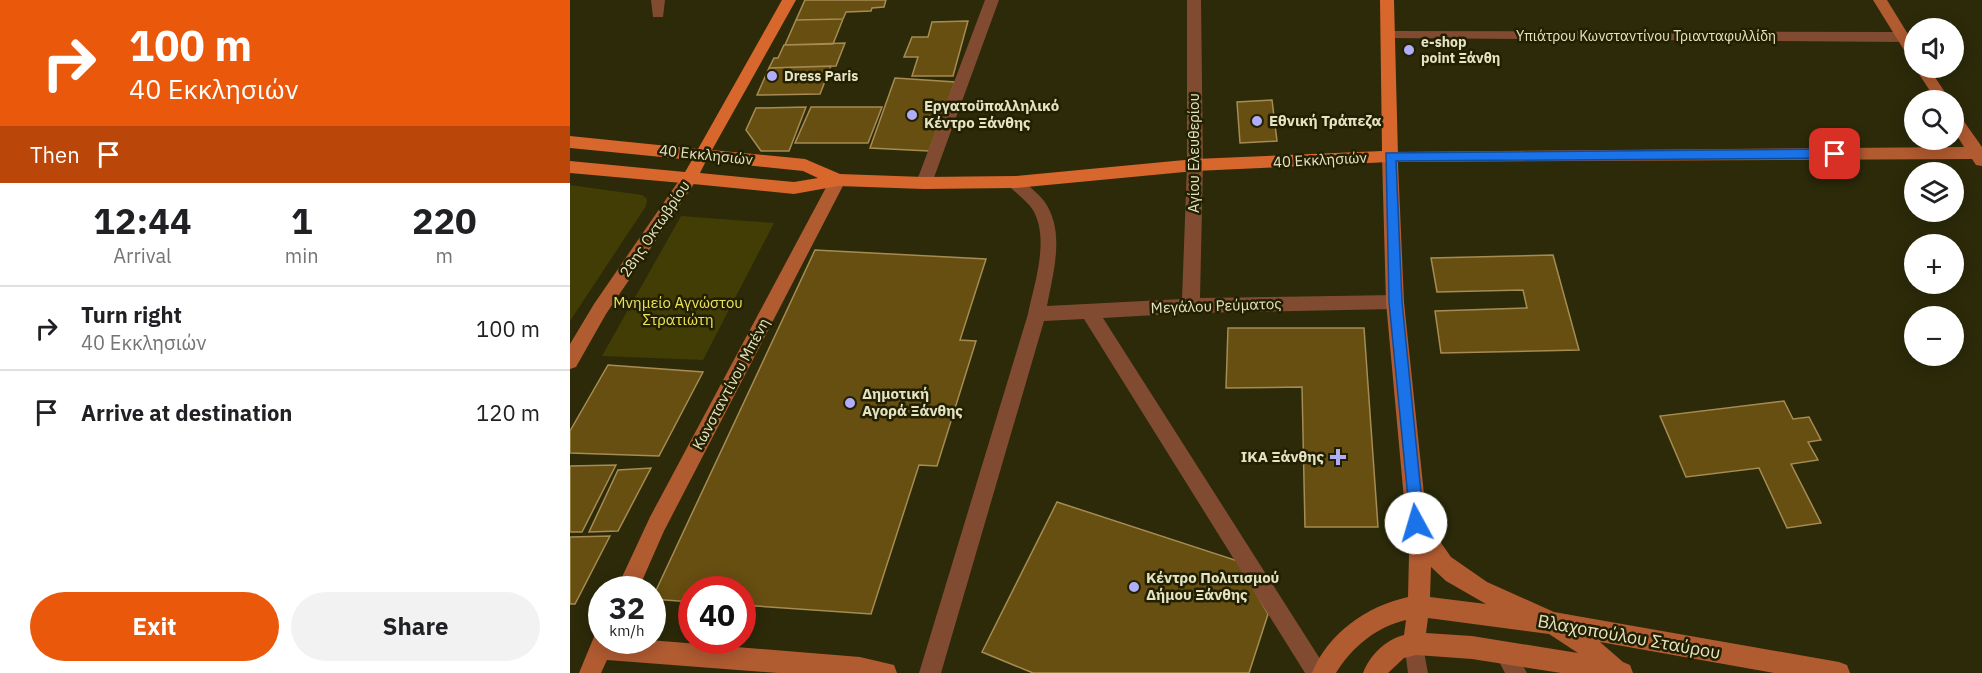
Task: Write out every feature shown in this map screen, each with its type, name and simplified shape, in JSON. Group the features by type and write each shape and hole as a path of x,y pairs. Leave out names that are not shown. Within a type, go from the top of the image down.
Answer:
{"main road":[{"name":"28ης Οκτωβρίου","path":"688,180 789,0"},
{"path":"1387,0 1390,156"},
{"name":"40 Εκκλησιών","path":"570,142 805,165 838,180"},
{"name":"40 Εκκλησιών","path":"570,167 794,189 838,180 924,183 1015,182 1195,165 1390,156"}],"street":[{"path":"924,183 992,0"},
{"name":"Αγίου Ελευθερίου","path":"1191,306 1195,165 1194,0"},
{"path":"1880,0 1904,39"},
{"name":"Υπιάτρου Κωνσταντίνου Τριανταφυλλίδη","path":"1389,35 1902,36"},
{"path":"1964,133 1980,156"},
{"path":"1390,156 1395,302 1421,578 1414,643"},
{"name":"40 Εκκλησιών","path":"1390,156 1980,156"},
{"name":"28ης Οκτωβρίου","path":"570,361 600,309 688,180"},
{"name":"Κωνσταντίνου Μπένη","path":"633,576 657,524 838,180"},
{"path":"930,673 1036,314 1047,256 1046,223 1040,208 1015,182"},
{"name":"Μεγάλου Ρεύματος","path":"1036,314 1191,306 1395,302"},
{"path":"1088,310 1318,673"},
{"path":"1416,523 1429,548 1444,566 1464,580 1552,623 1590,648 1619,673"},
{"path":"1323,673 1333,656 1365,625 1396,609 1418,606"},
{"name":"Βλαχοπούλου Σταύρου","path":"1418,606 1552,623 1839,673"},
{"path":"1374,673 1399,647 1414,643 1505,654 1619,673"},
{"path":"666,650 860,668 886,673"},
{"path":"590,673 598,654"}],"lane":[{"path":"1414,643 1418,673"},
{"path":"1505,654 1517,673"}],"green space":[{"path":"570,185 642,195 647,199 646,206 570,321"},
{"name":"Μνημείο Αγνώστου Στρατιώτη","path":"681,216 774,223 703,360 602,356"}],"building":[{"path":"805,0 886,0 884,7 872,8 871,11 846,12 843,19 796,20"},
{"path":"843,19 833,44 785,45 796,20"},
{"path":"968,21 953,76 912,76 918,57 904,57 912,37 928,37 932,22"},
{"path":"845,43 836,66 769,68 774,58 778,58 784,45"},
{"path":"831,66 820,94 757,95 769,68"},
{"name":"Εργατοϋπαλληλικό Κέντρο Ξάνθης","path":"895,78 955,82 929,151 870,148"},
{"name":"Εθνική Τράπεζα","path":"1272,100 1277,141 1240,143 1237,102"},
{"path":"806,107 789,151 761,151 746,130 756,108"},
{"path":"811,107 882,107 868,143 795,143"},
{"name":"Δημοτική Αγορά Ξάνθης","path":"815,250 986,259 960,340 976,341 937,466 919,465 871,614 756,606 756,576 678,576 678,601 666,600 666,576 663,576"},
{"path":"1553,255 1579,350 1441,353 1435,311 1527,308 1523,290 1437,292 1431,258"},
{"name":"ΙΚΑ Ξάνθης","path":"1228,328 1364,328 1378,527 1305,527 1302,387 1226,388"},
{"path":"608,365 703,372 659,456 570,453 570,431"},
{"path":"1784,401 1793,419 1809,417 1821,440 1808,442 1818,460 1791,464 1821,523 1787,528 1759,468 1686,477 1660,416"},
{"path":"616,465 582,532 570,532 570,466"},
{"path":"651,468 618,531 589,532 618,470"},
{"name":"Κέντρο Πολιτισμού Δήμου Ξάνθης","path":"1057,502 1238,561 1268,614 1249,673 1033,673 982,652"},
{"path":"610,536 575,604 570,604 570,537"}],"place":[{"name":"e-shop point Ξάνθη","path":"1409,50"},
{"name":"Dress Paris","path":"772,76"},
{"name":"Εργατοϋπαλληλικό Κέντρο Ξάνθης","path":"912,115"},
{"name":"Εθνική Τράπεζα","path":"1257,121"},
{"name":"Δημοτική Αγορά Ξάνθης","path":"850,403"},
{"name":"ΙΚΑ Ξάνθης","path":"1338,457"},
{"name":"Κέντρο Πολιτισμού Δήμου Ξάνθης","path":"1134,587"}],"route":[{"path":"1416,523 1395,302 1391,241 1390,156 1835,154"}]}
